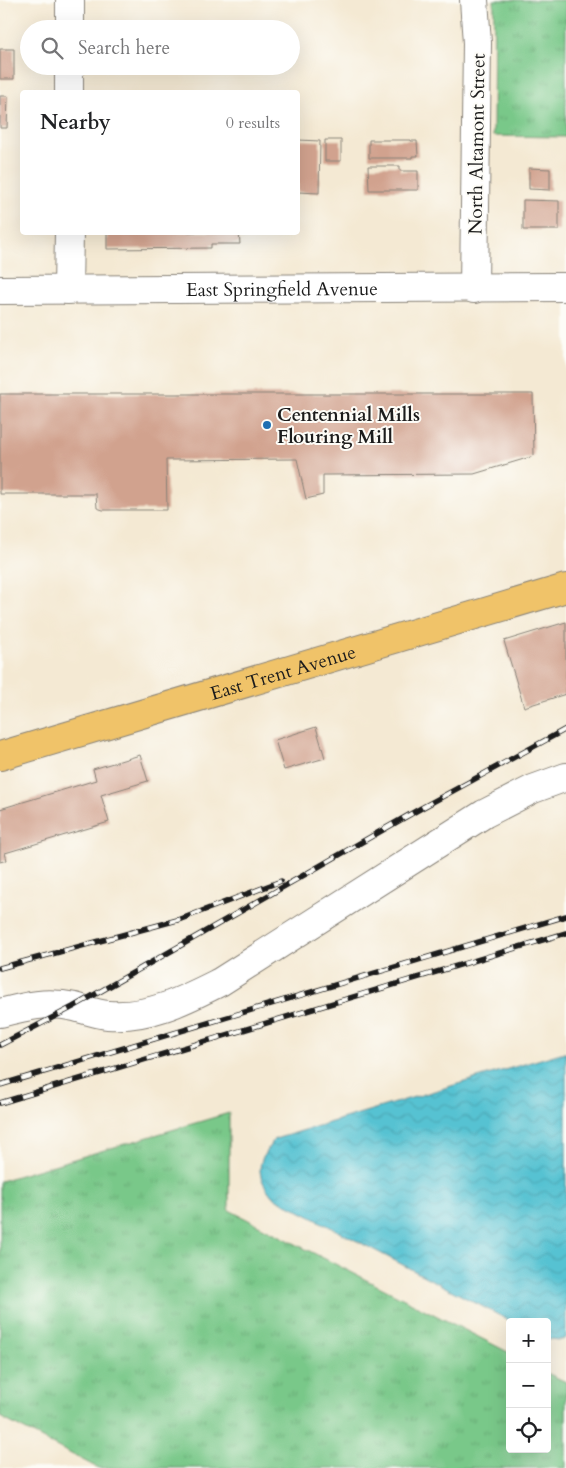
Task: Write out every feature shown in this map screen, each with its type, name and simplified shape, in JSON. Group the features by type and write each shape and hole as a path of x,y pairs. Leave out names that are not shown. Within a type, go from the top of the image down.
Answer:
{"main road":[{"name":"East Trent Avenue","path":"0,756 566,588"}],"street":[{"path":"70,0 70,20"},
{"name":"North Altamont Street","path":"474,0 477,43 474,289"},
{"path":"69,90 70,75"},
{"path":"68,290 69,235"},
{"name":"East Springfield Avenue","path":"0,290 474,289 566,287"},
{"path":"0,1013 36,1003 73,1007 107,1015 145,1014 178,1003 220,982 484,814 533,789 566,777"}],"green space":[{"path":"494,0 566,0 566,137 493,136"},
{"path":"229,1113 229,1210 506,1351 506,1453 551,1453 551,1375 566,1382 566,1468 98,1468 0,1417 0,1181"}],"water":[{"path":"566,1053 566,1338 562,1340 551,1339 551,1318 506,1319 273,1197 263,1181 260,1168 264,1154 275,1139"}],"building":[{"path":"0,49 14,49 14,79 0,79"},
{"path":"0,96 8,96 7,128 0,128"},
{"path":"300,140 320,141 319,193 300,192"},
{"path":"325,140 341,140 341,161 325,161"},
{"path":"369,140 417,141 418,156 412,156 412,158 369,158"},
{"path":"368,166 400,166 400,171 418,171 418,190 369,190"},
{"path":"529,168 550,169 550,190 529,189"},
{"path":"523,200 559,201 559,230 523,230"},
{"path":"107,235 239,235 240,244 211,244 211,248 107,249"},
{"name":"Centennial Mills Flouring Mill","path":"0,394 533,394 534,456 474,474 323,475 323,495 306,499 297,459 166,460 167,510 103,510 97,508 96,494 0,494"},
{"path":"566,622 566,694 524,707 504,641"},
{"path":"316,727 325,758 284,770 275,740"},
{"path":"140,755 148,781 101,795 109,822 5,853 7,860 0,862 0,809 96,780 93,769"}],"railway":[{"path":"0,1045 73,1007 416,811 566,729"},
{"path":"0,968 181,919 281,881"},
{"path":"0,1085 566,916"},
{"path":"0,1103 566,933"}],"place":[{"name":"Centennial Mills Flouring Mill","path":"267,425"}]}
